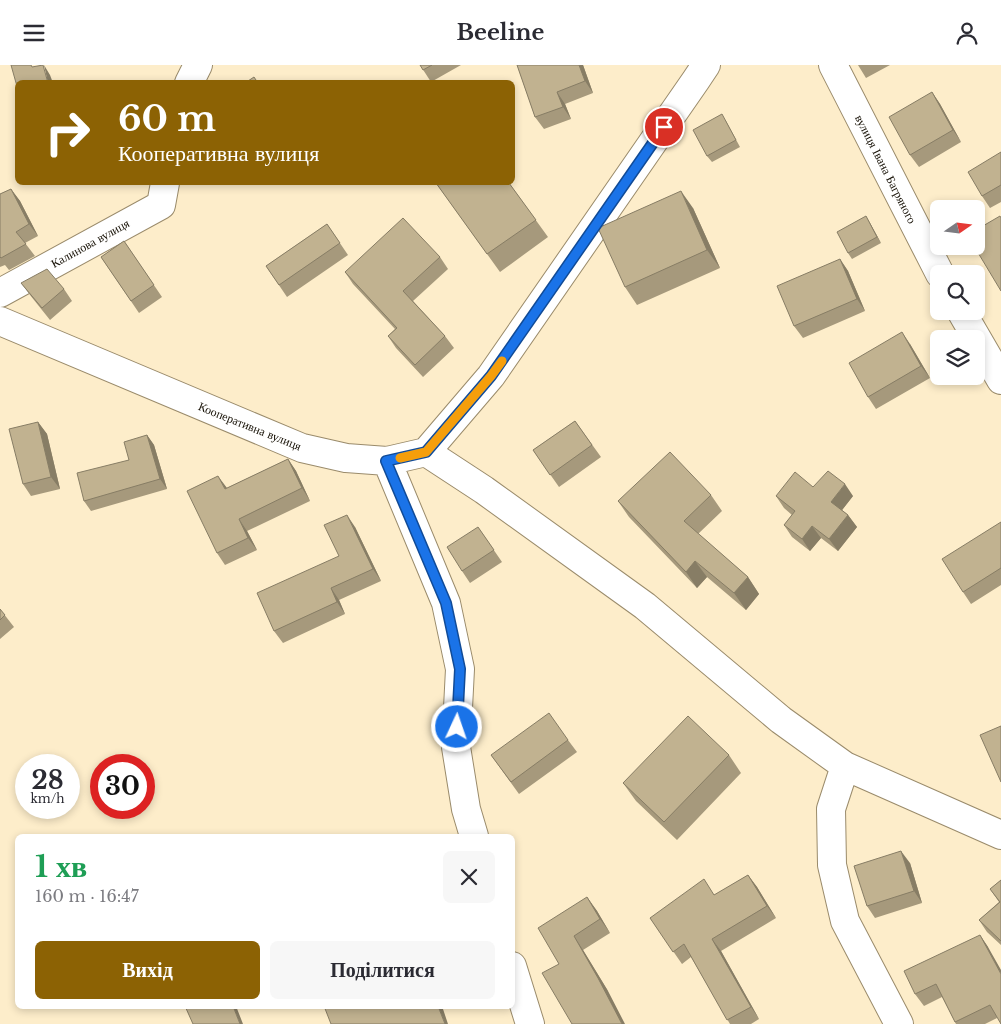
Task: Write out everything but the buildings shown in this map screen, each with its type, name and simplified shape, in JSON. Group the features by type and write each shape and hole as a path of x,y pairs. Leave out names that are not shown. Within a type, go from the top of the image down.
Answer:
{"street":[{"path":"190,80 198,65"},
{"path":"706,65 491,376 426,452 484,490 645,606 781,720 845,766 1001,835"},
{"name":"вулиця Івана Багряного","path":"832,65 935,265"},
{"name":"Калинова вулиця","path":"0,293 161,205 165,185"},
{"path":"966,320 1001,380"},
{"name":"Кооперативна вулиця","path":"0,321 302,448 346,458 386,461 426,452"},
{"path":"386,461 446,603 460,669 456,747 466,809 473,834"},
{"path":"845,766 831,809 832,865 845,921 899,1024"},
{"path":"515,976 530,1024"}],"slow traffic":[{"path":"400,458 426,452 502,361"}],"route":[{"path":"457,727 460,669 446,603 386,461 426,452 491,376 664,127"}]}
